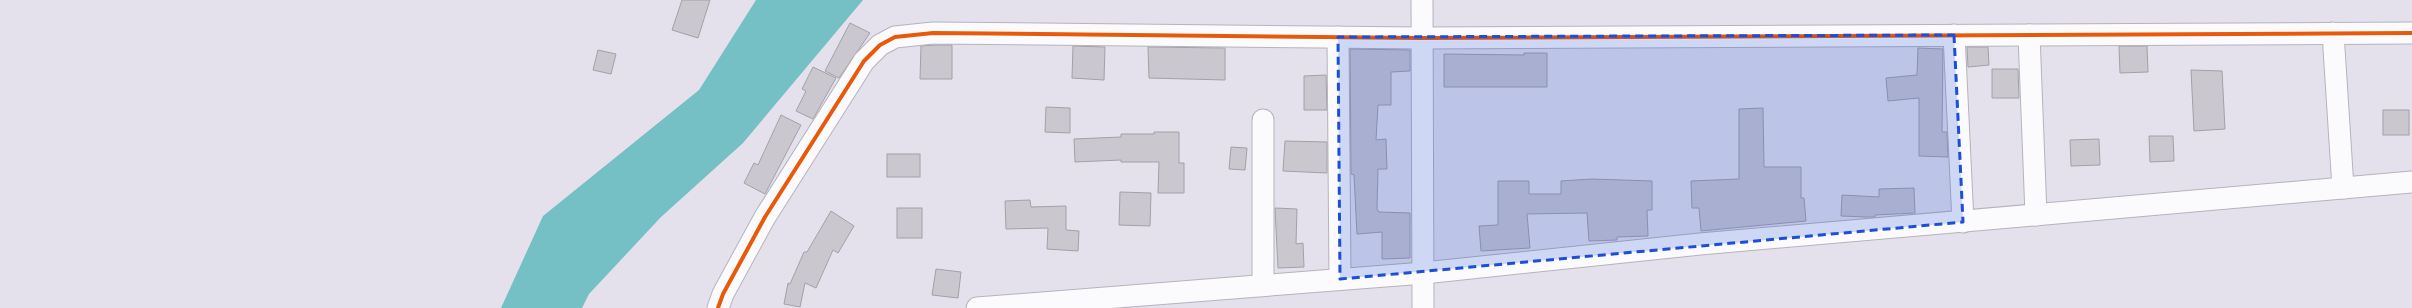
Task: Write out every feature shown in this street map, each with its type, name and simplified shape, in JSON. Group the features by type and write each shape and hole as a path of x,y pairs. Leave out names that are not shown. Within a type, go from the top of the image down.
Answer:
{"street":[{"path":"1422,0 1423,308"},
{"path":"718,308 723,294 765,217 833,107 864,61 891,38 933,33 1421,38 2412,32"},
{"path":"2334,33 2343,188"},
{"path":"1954,35 1963,222"},
{"path":"2029,35 2036,215"},
{"path":"1338,37 1340,279"},
{"path":"1263,120 1263,285"},
{"path":"977,308 1424,273 1700,244 2412,182"}],"highlighted area":[{"path":"1954,35 1963,222 1340,279 1338,37"}],"water":[{"path":"756,0 863,0 743,143 661,217 589,294 582,308 501,308 543,216 699,90"}],"building":[{"path":"682,0 710,0 698,38 672,30"},
{"path":"850,23 870,33 839,78 825,71"},
{"path":"952,45 952,79 920,79 921,46"},
{"path":"1073,46 1105,47 1104,80 1072,78"},
{"path":"2119,46 2147,46 2148,72 2120,73"},
{"path":"1148,47 1225,48 1225,80 1149,78"},
{"path":"1967,47 1988,47 1989,65 1968,67"},
{"path":"1918,48 1943,49 1942,132 1947,132 1948,157 1919,156 1919,98 1888,101 1886,78 1917,75"},
{"path":"1350,49 1410,50 1410,71 1391,72 1391,105 1378,105 1376,140 1386,139 1387,169 1378,169 1377,209 1379,212 1410,213 1410,258 1382,259 1382,232 1357,234 1354,175 1351,174"},
{"path":"598,50 616,54 611,74 593,70"},
{"path":"1524,53 1547,53 1547,87 1444,87 1444,54 1524,55"},
{"path":"813,67 836,78 813,119 796,111 806,91 802,89"},
{"path":"1992,69 2018,69 2019,98 1992,98"},
{"path":"2191,70 2222,71 2225,129 2194,131"},
{"path":"1326,75 1327,110 1304,110 1304,76"},
{"path":"1046,107 1070,108 1070,133 1045,132"},
{"path":"1763,108 1764,167 1801,167 1801,198 1804,198 1806,221 1701,231 1699,208 1692,208 1691,181 1739,179 1739,109"},
{"path":"2383,110 2409,110 2409,135 2383,135"},
{"path":"781,115 801,125 765,194 744,183 754,163 758,165"},
{"path":"1154,132 1179,132 1179,163 1184,163 1184,193 1158,193 1159,162 1121,162 1121,160 1075,162 1074,139 1121,137 1121,134 1154,134"},
{"path":"2149,136 2173,136 2174,161 2150,162"},
{"path":"2099,139 2100,165 2071,166 2070,140"},
{"path":"1285,141 1327,142 1327,173 1283,171"},
{"path":"1231,147 1247,148 1245,170 1229,169"},
{"path":"887,154 920,154 920,177 887,177"},
{"path":"1592,179 1652,181 1652,210 1647,210 1648,236 1617,237 1617,240 1589,241 1587,213 1527,214 1530,248 1481,251 1479,226 1498,225 1498,181 1529,181 1529,194 1561,194 1561,181"},
{"path":"1914,188 1915,213 1875,215 1875,217 1841,216 1842,195 1879,197 1879,189"},
{"path":"1120,192 1151,193 1150,226 1119,225"},
{"path":"1030,200 1031,207 1066,206 1066,230 1079,231 1078,251 1047,249 1048,228 1006,229 1005,201"},
{"path":"897,208 922,208 922,238 897,238"},
{"path":"1275,208 1297,209 1296,244 1303,243 1304,267 1278,268"},
{"path":"831,211 854,226 838,253 833,250 816,288 805,283 800,307 784,304 788,283 790,284 804,252 807,252"},
{"path":"936,269 961,272 958,298 932,295"}],"cycle path":[{"path":"718,308 723,294 765,217 864,61 880,45 895,37 933,33 1421,38 2412,33"}]}
